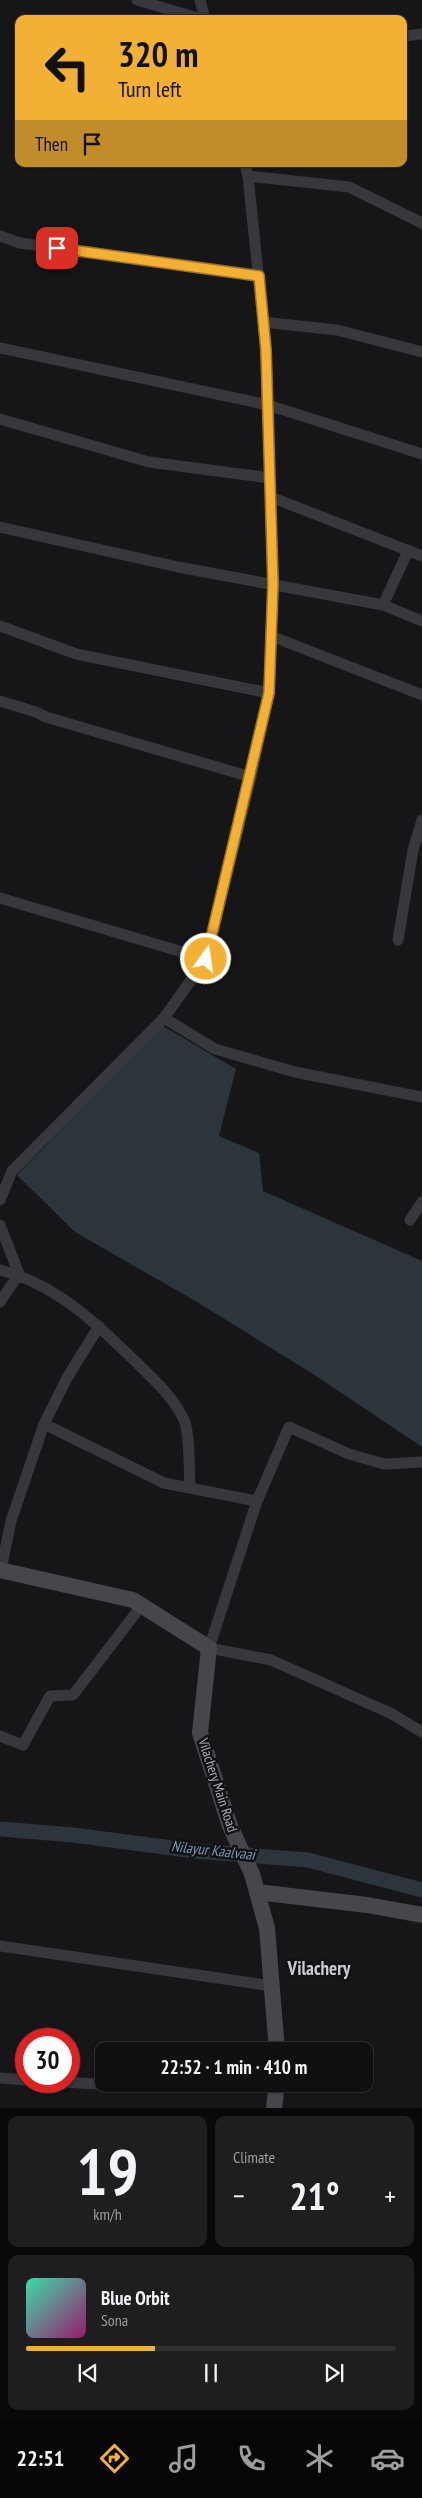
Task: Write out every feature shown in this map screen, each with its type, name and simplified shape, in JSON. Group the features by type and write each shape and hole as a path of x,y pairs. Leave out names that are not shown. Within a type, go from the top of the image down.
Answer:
{"main road":[{"path":"1,1570 133,1600 209,1648"},
{"name":"Vilachery Main Road","path":"209,1648 200,1733 230,1826 252,1874 267,1928 276,2042"},
{"path":"257,1892 367,1905 422,1915"},
{"path":"274,2108 276,2092"}],"street":[{"path":"137,0 189,15"},
{"path":"200,0 202,15"},
{"path":"407,36 422,34"},
{"path":"0,1200 12,1171 164,1018 206,959 250,778 269,693 273,584 268,405 263,322 246,167"},
{"path":"248,176 349,187 422,223"},
{"path":"0,236 20,243 259,276"},
{"path":"263,322 337,330 422,352"},
{"path":"0,348 268,405 422,454"},
{"path":"0,419 150,462 270,478"},
{"path":"270,497 422,556"},
{"path":"0,526 178,567 384,605 422,621"},
{"path":"384,605 408,551"},
{"path":"0,626 76,654 269,693"},
{"path":"271,636 422,695"},
{"path":"0,701 46,717 250,778"},
{"path":"398,940 418,851 422,820"},
{"path":"0,898 206,959"},
{"path":"164,1018 216,1049 295,1072 422,1097"},
{"path":"410,1220 422,1202"},
{"path":"0,1225 19,1274"},
{"path":"0,1270 19,1274 69,1302 99,1326 170,1396 185,1422 190,1488"},
{"path":"0,1302 19,1274"},
{"path":"1,1570 5,1520 44,1424 67,1378 99,1326"},
{"path":"44,1424 164,1483 257,1501"},
{"path":"422,1462 384,1464 349,1454 289,1427 257,1501 209,1648 271,1660 390,1713 422,1732"},
{"path":"0,1736 24,1745 50,1696 73,1694 142,1606"},
{"path":"0,1946 272,1986"},
{"path":"0,2078 15,2079"},
{"path":"80,2083 95,2084"}],"shaded area":[{"path":"163,1026 236,1069 219,1136 259,1153 263,1191 422,1261 422,1447 313,1374 197,1302 75,1232 17,1175"}],"waterway":[{"name":"Nilayur Kaalvaai","path":"0,1829 73,1835 195,1851 308,1860 422,1890"}],"district":[{"name":"Vilachery","path":"319,1968"}],"route":[{"path":"57,248 259,276 266,350 273,584 269,693 206,959"}]}
